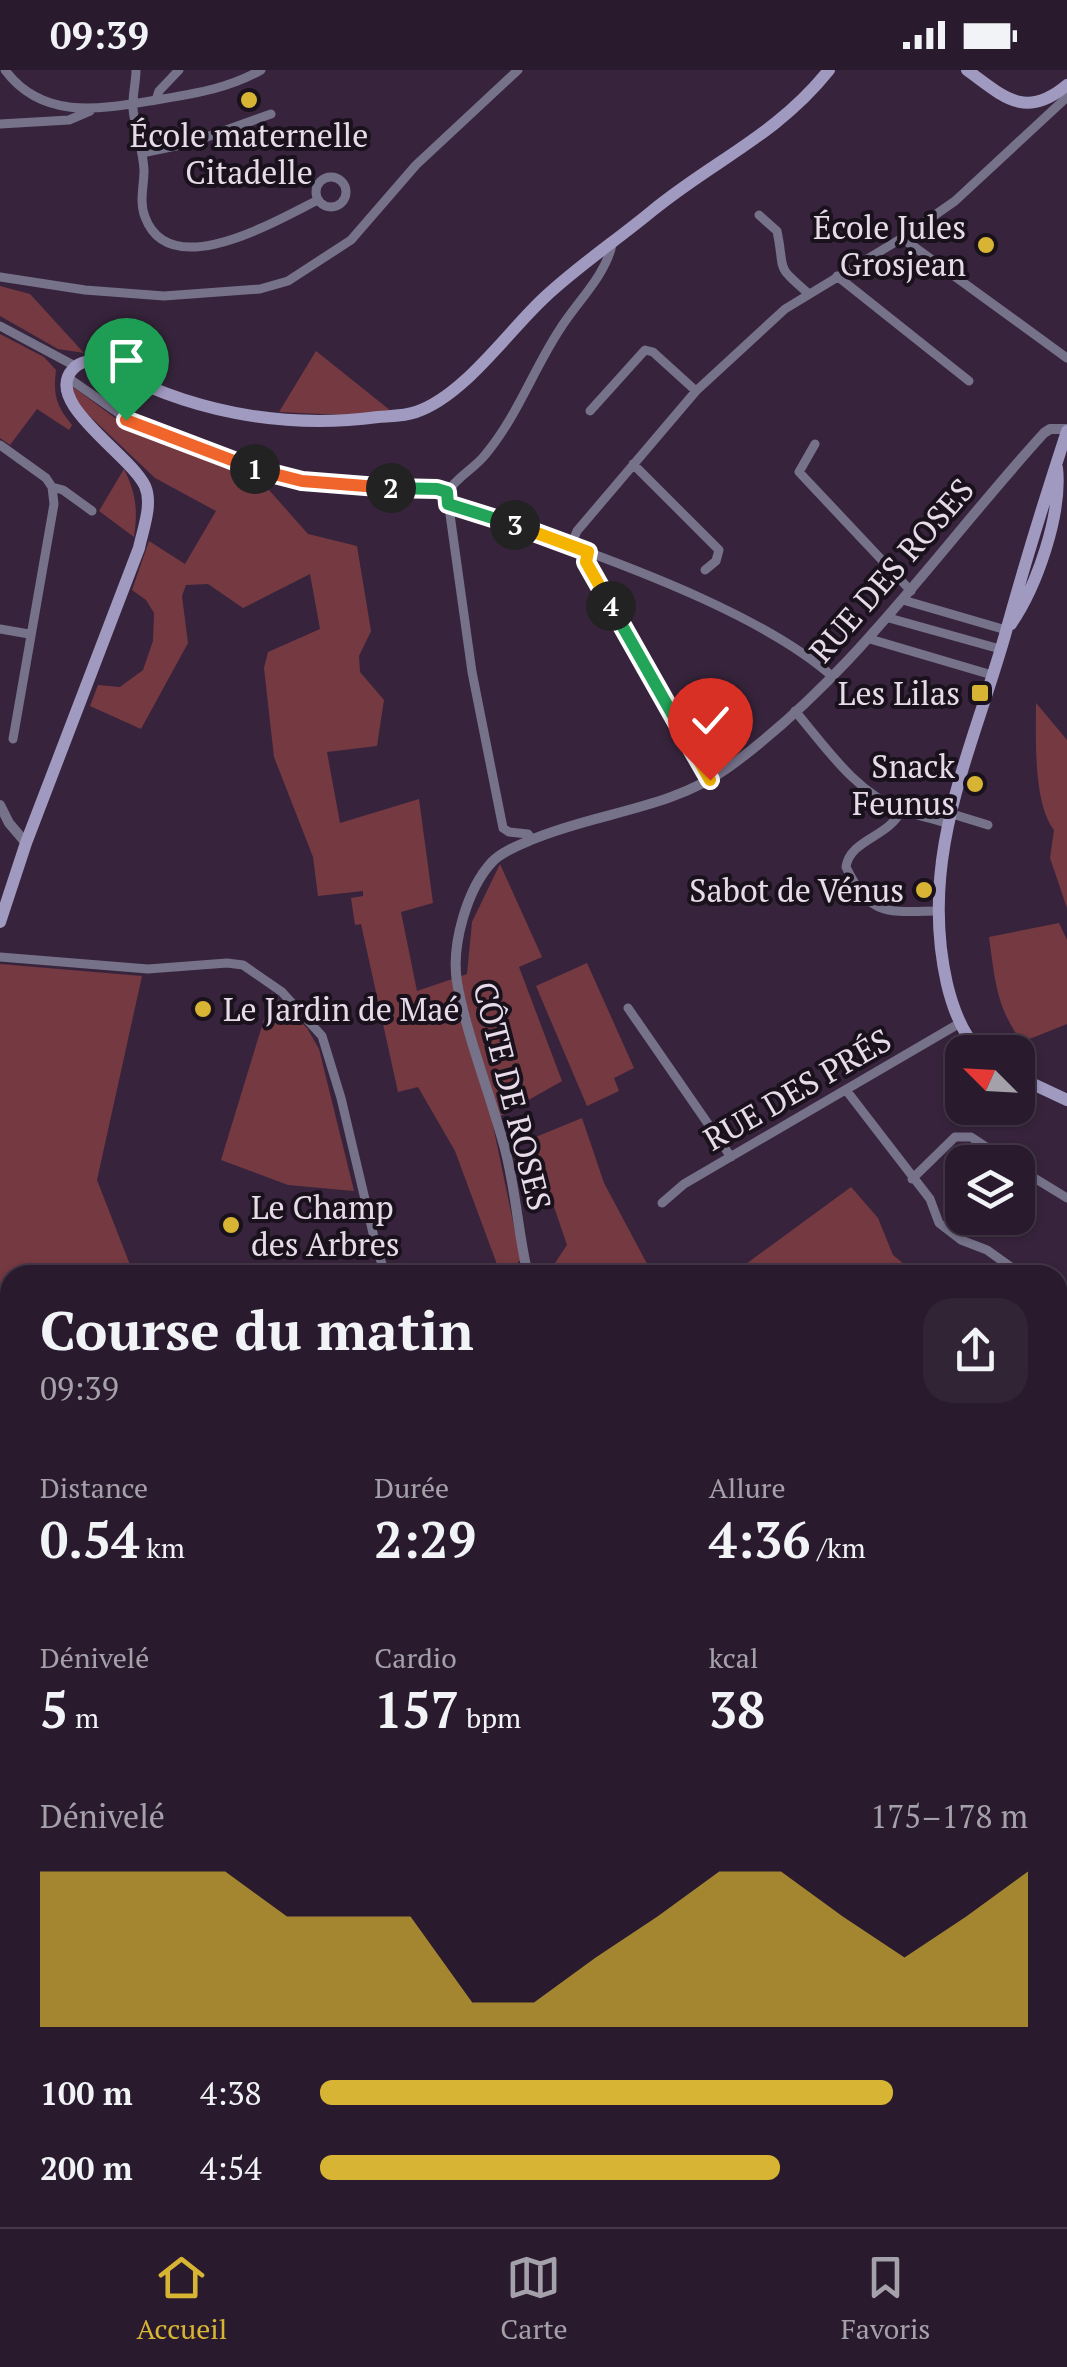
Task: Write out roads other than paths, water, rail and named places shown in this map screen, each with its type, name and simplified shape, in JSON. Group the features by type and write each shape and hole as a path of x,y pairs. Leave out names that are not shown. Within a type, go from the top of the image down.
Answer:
{"main road":[{"path":"0,922 7,877 26,843 139,548 146,516 147,490 135,468 72,408 65,388 71,371 92,361 101,363 167,397 279,421 354,420 416,412 448,394 546,296 656,207 758,139 828,70"},
{"path":"967,70 1015,102 1042,102 1067,85"},
{"path":"968,1035 960,1023 942,963 938,910 947,818 1006,630 1028,595 1044,550 1057,498 1056,464 1067,430"},
{"path":"1035,1085 1067,1100"}],"street":[{"path":"5,70 14,82 46,102 92,110"},
{"path":"136,70 133,104 142,153 145,217 160,238 192,247 213,246 248,235 318,200"},
{"path":"156,100 159,91 180,70"},
{"path":"0,124 69,120 92,110 212,90 260,70"},
{"path":"0,277 84,290 164,296 248,291 288,281 351,240 416,165 518,70"},
{"path":"571,545 577,531 696,392 785,309 902,238 986,175 1067,97"},
{"path":"142,153 190,143 270,114"},
{"path":"758,215 777,232 780,266 809,294"},
{"path":"902,238 1067,358"},
{"path":"532,839 528,834 503,828 472,672 448,498 452,484 486,454 505,425 558,330 609,259 612,244"},
{"path":"837,276 969,381"},
{"path":"0,326 71,371 126,420 152,432 264,472 302,481 448,498 655,580 766,633 833,678"},
{"path":"590,412 645,350 654,352 696,392"},
{"name":"RUE DES ROSES","path":"532,839 675,796 710,780 833,678 889,618 990,492 1044,433 1050,429 1067,430"},
{"path":"0,444 46,478 52,487 54,504 12,739"},
{"path":"815,444 798,472 907,596 1006,630"},
{"path":"633,464 719,550 716,561 705,570"},
{"path":"52,487 63,490 92,511"},
{"path":"588,552 586,562 710,780"},
{"path":"889,618 1000,648"},
{"path":"0,629 29,634"},
{"path":"870,639 992,675"},
{"path":"796,712 855,780 901,810 988,824"},
{"path":"0,806 26,843"},
{"path":"901,810 887,830 851,853 846,867 857,889 872,906 886,912 938,910"},
{"name":"CÔTE DE ROSES","path":"526,1265 507,1153 456,979 462,922 475,885 494,858 532,839"},
{"path":"0,957 148,969 227,963 243,965 282,992 322,1036 382,1265"},
{"path":"628,1008 731,1157"},
{"name":"RUE DES PRÉS","path":"662,1203 684,1184 960,1023"},
{"path":"846,1090 930,1199 940,1223 961,1240 988,1250 1008,1265"},
{"path":"946,1145 955,1136 971,1137 983,1145"},
{"path":"912,1179 945,1146"},
{"path":"1035,1178 1067,1198"}],"place":[{"name":"École maternelle Citadelle","path":"249,100"},
{"name":"École Jules Grosjean","path":"986,245"},
{"name":"Les Lilas","path":"980,693"},
{"name":"Snack Feunus","path":"975,784"},
{"name":"Sabot de Vénus","path":"924,890"},
{"name":"Le Jardin de Maé","path":"203,1009"},
{"name":"Le Champ des Arbres","path":"231,1225"}]}
